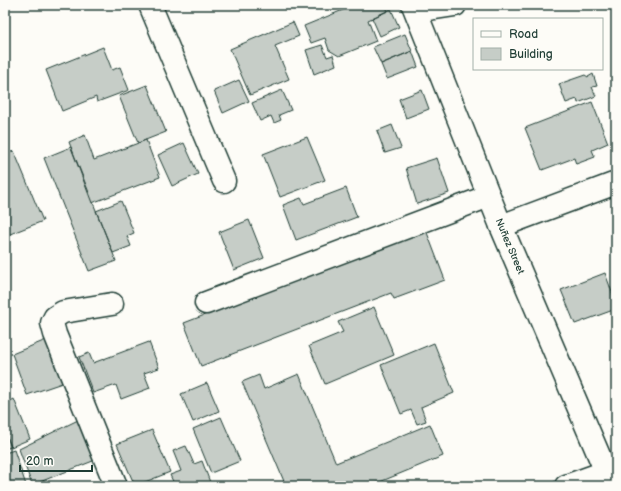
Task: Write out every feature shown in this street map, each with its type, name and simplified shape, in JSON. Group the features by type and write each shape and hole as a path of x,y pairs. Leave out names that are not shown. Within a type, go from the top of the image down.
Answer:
{"street":[{"path":"150,5 224,181"},
{"path":"414,8 455,5"},
{"name":"Nuñez Street","path":"414,8 501,226 611,475"},
{"path":"501,226 616,183"},
{"path":"206,303 489,196"},
{"path":"112,304 63,312 55,317 52,323 55,334 116,486"},
{"path":"566,486 611,475"}],"building":[{"path":"355,5 385,5 388,11 368,20 376,41 339,56 329,50 325,38 311,43 304,26"},
{"path":"391,9 399,27 380,36 372,18"},
{"path":"293,22 299,36 275,46 289,79 250,95 230,49"},
{"path":"405,34 412,51 381,64 373,47"},
{"path":"322,45 327,57 333,55 336,65 314,74 306,50"},
{"path":"103,47 112,70 120,67 129,90 97,102 96,97 62,111 46,70"},
{"path":"412,51 418,67 387,79 381,64"},
{"path":"593,74 597,86 592,87 596,96 578,103 577,99 566,103 559,84 585,75 588,77"},
{"path":"239,80 249,101 223,113 214,91"},
{"path":"147,85 166,132 138,143 119,96"},
{"path":"282,90 291,110 279,115 281,120 274,123 271,116 260,121 252,103"},
{"path":"422,90 429,109 406,118 399,99"},
{"path":"592,102 608,143 592,150 595,157 576,164 574,158 542,170 525,128"},
{"path":"392,125 401,148 385,153 377,131"},
{"path":"85,135 94,160 146,140 160,177 92,203 69,142"},
{"path":"307,137 325,180 280,197 263,154"},
{"path":"184,143 198,174 172,186 158,155"},
{"path":"71,147 116,261 89,271 44,158"},
{"path":"14,151 43,221 5,236 5,154"},
{"path":"437,158 449,193 417,204 406,168"},
{"path":"346,188 357,217 296,240 283,205 301,198 304,204"},
{"path":"121,201 134,233 127,236 131,246 113,253 96,211"},
{"path":"249,220 264,258 234,270 219,232"},
{"path":"426,230 445,280 394,299 391,293 201,366 184,323"},
{"path":"605,273 616,303 616,309 575,324 561,290"},
{"path":"374,307 394,355 325,384 309,346 343,332 338,322"},
{"path":"46,340 65,382 27,395 12,354"},
{"path":"149,342 159,368 144,373 150,388 121,399 116,385 93,393 79,357 89,353 93,363"},
{"path":"434,343 454,393 421,407 426,421 417,424 411,410 401,414 381,365"},
{"path":"299,374 336,463 430,424 443,456 370,486 286,486 242,382 259,375 264,389"},
{"path":"207,383 219,411 193,422 181,394"},
{"path":"14,399 30,439 11,447 5,431 5,404"},
{"path":"221,417 240,461 211,473 193,429"},
{"path":"78,420 98,459 32,485 19,449"},
{"path":"152,430 170,472 135,486 117,444"},
{"path":"5,431 11,447 5,449"},
{"path":"186,446 194,464 202,461 211,485 175,486 170,475 181,471 173,451"},
{"path":"14,450 26,485 24,486 5,486 5,453"}]}
